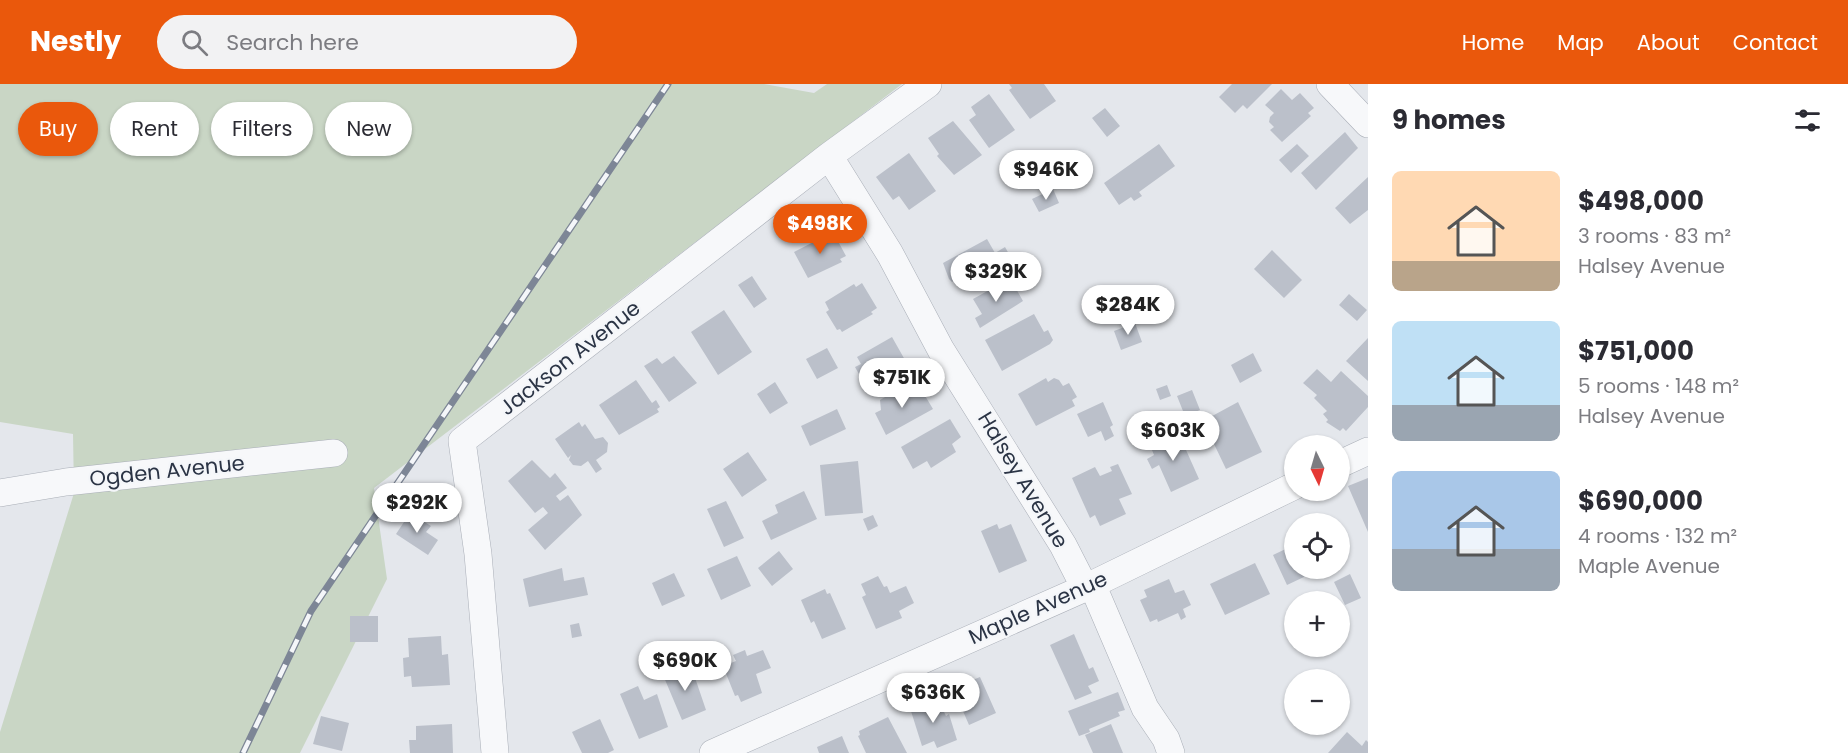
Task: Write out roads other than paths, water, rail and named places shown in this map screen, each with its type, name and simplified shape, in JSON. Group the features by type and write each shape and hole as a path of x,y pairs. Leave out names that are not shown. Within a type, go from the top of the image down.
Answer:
{"street":[{"name":"Jackson Avenue","path":"495,753 478,554 462,441 829,156 928,84"},
{"path":"1330,84 1368,124"},
{"name":"Halsey Avenue","path":"829,156 890,254 941,350 1089,586 1145,708 1166,739 1171,753"},
{"path":"1350,460 1368,451"},
{"name":"Ogden Avenue","path":"0,493 66,482 334,453"},
{"name":"Maple Avenue","path":"714,753 1089,586 1284,491"}],"railway":[{"path":"243,753 311,611 668,84"}]}
